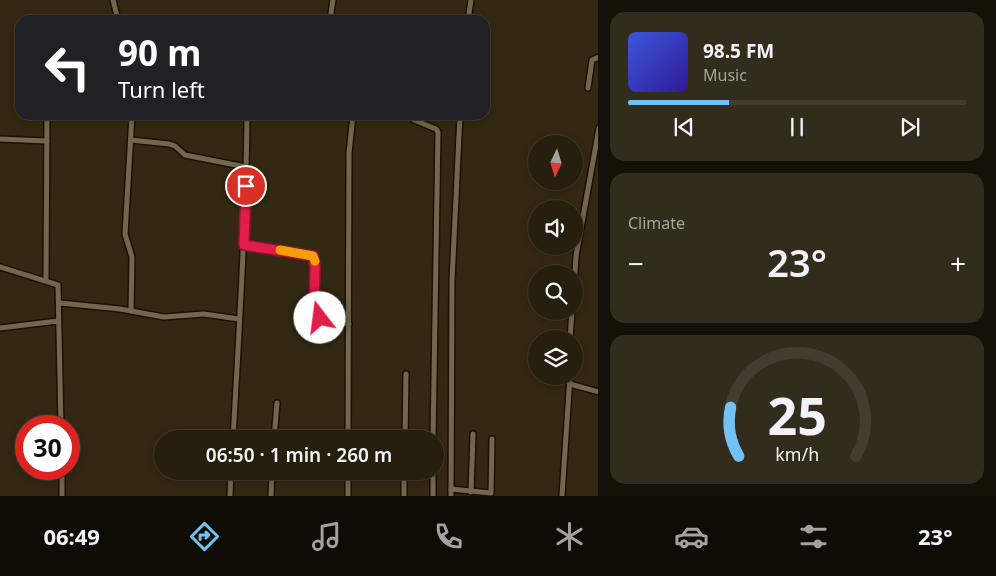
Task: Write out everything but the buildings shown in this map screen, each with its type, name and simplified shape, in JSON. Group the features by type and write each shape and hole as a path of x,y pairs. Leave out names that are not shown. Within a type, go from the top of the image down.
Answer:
{"street":[{"path":"113,0 117,15"},
{"path":"331,15 333,0"},
{"path":"469,15 471,0"},
{"path":"588,88 592,60 598,57"},
{"path":"46,280 47,120"},
{"path":"131,311 132,257 125,234 132,120"},
{"path":"233,430 244,245 247,120"},
{"path":"348,430 349,153 352,120"},
{"path":"414,120 436,129 438,132 433,430"},
{"path":"450,496 452,280 460,120"},
{"path":"575,265 598,128"},
{"path":"0,139 47,141"},
{"path":"130,140 169,144 175,146 185,156 246,167"},
{"path":"244,245 313,256 315,266 315,314 320,318 348,324"},
{"path":"0,267 58,285 60,303 58,321 61,415"},
{"path":"60,303 131,311 164,317 204,314 239,319"},
{"path":"0,328 58,321"},
{"path":"405,430 406,374"},
{"path":"562,496 570,385"},
{"path":"574,385 598,392"},
{"path":"275,430 277,403"},
{"path":"471,492 473,434"},
{"path":"451,489 491,492 492,439"},
{"path":"62,480 62,496"},
{"path":"230,496 231,480"},
{"path":"271,496 272,480"},
{"path":"348,480 348,496"},
{"path":"404,480 404,496"},
{"path":"433,480 433,496"}],"slow traffic":[{"path":"280,250 306,253 313,256 315,261"}],"route":[{"path":"246,186 244,245 306,253 313,256 315,259 314,312 320,318"}]}
